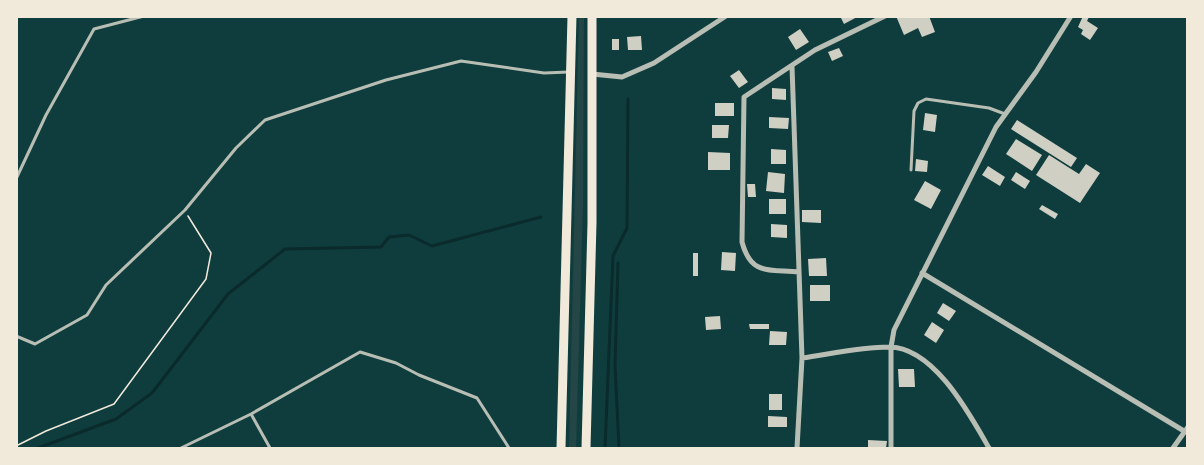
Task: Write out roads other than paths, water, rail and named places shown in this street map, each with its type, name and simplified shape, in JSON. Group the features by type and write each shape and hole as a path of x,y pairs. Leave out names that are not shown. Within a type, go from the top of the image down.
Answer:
{"highway":[{"path":"561,448 572,16"},
{"path":"586,448 592,223 592,16"}],"street":[{"path":"591,74 622,77 654,63 726,16"},
{"path":"799,273 758,268 746,257 742,242 744,97 815,50 885,16"},
{"path":"891,448 891,347 894,330 996,127 1036,72 1071,16"},
{"path":"792,66 802,358 797,448"},
{"path":"922,273 1186,429 1173,448"},
{"path":"802,358 891,347 909,352 937,370 989,448"}],"lane":[{"path":"16,179 46,115 94,29 144,16"},
{"path":"16,336 35,344 87,315 106,285 185,210 236,148 265,120 386,80 461,61 544,73 571,72"},
{"path":"911,170 914,111 918,103 926,99 988,108 1005,114"},
{"path":"181,448 251,414 360,352 396,363 419,375 477,398 509,448"},
{"path":"251,414 270,448"}],"waterway":[{"path":"605,448 613,256 627,228 628,99"},
{"path":"38,448 116,419 152,393 228,294 285,249 381,247 389,237 409,235 432,246 541,217"},
{"path":"618,263 615,365 619,448"}]}
